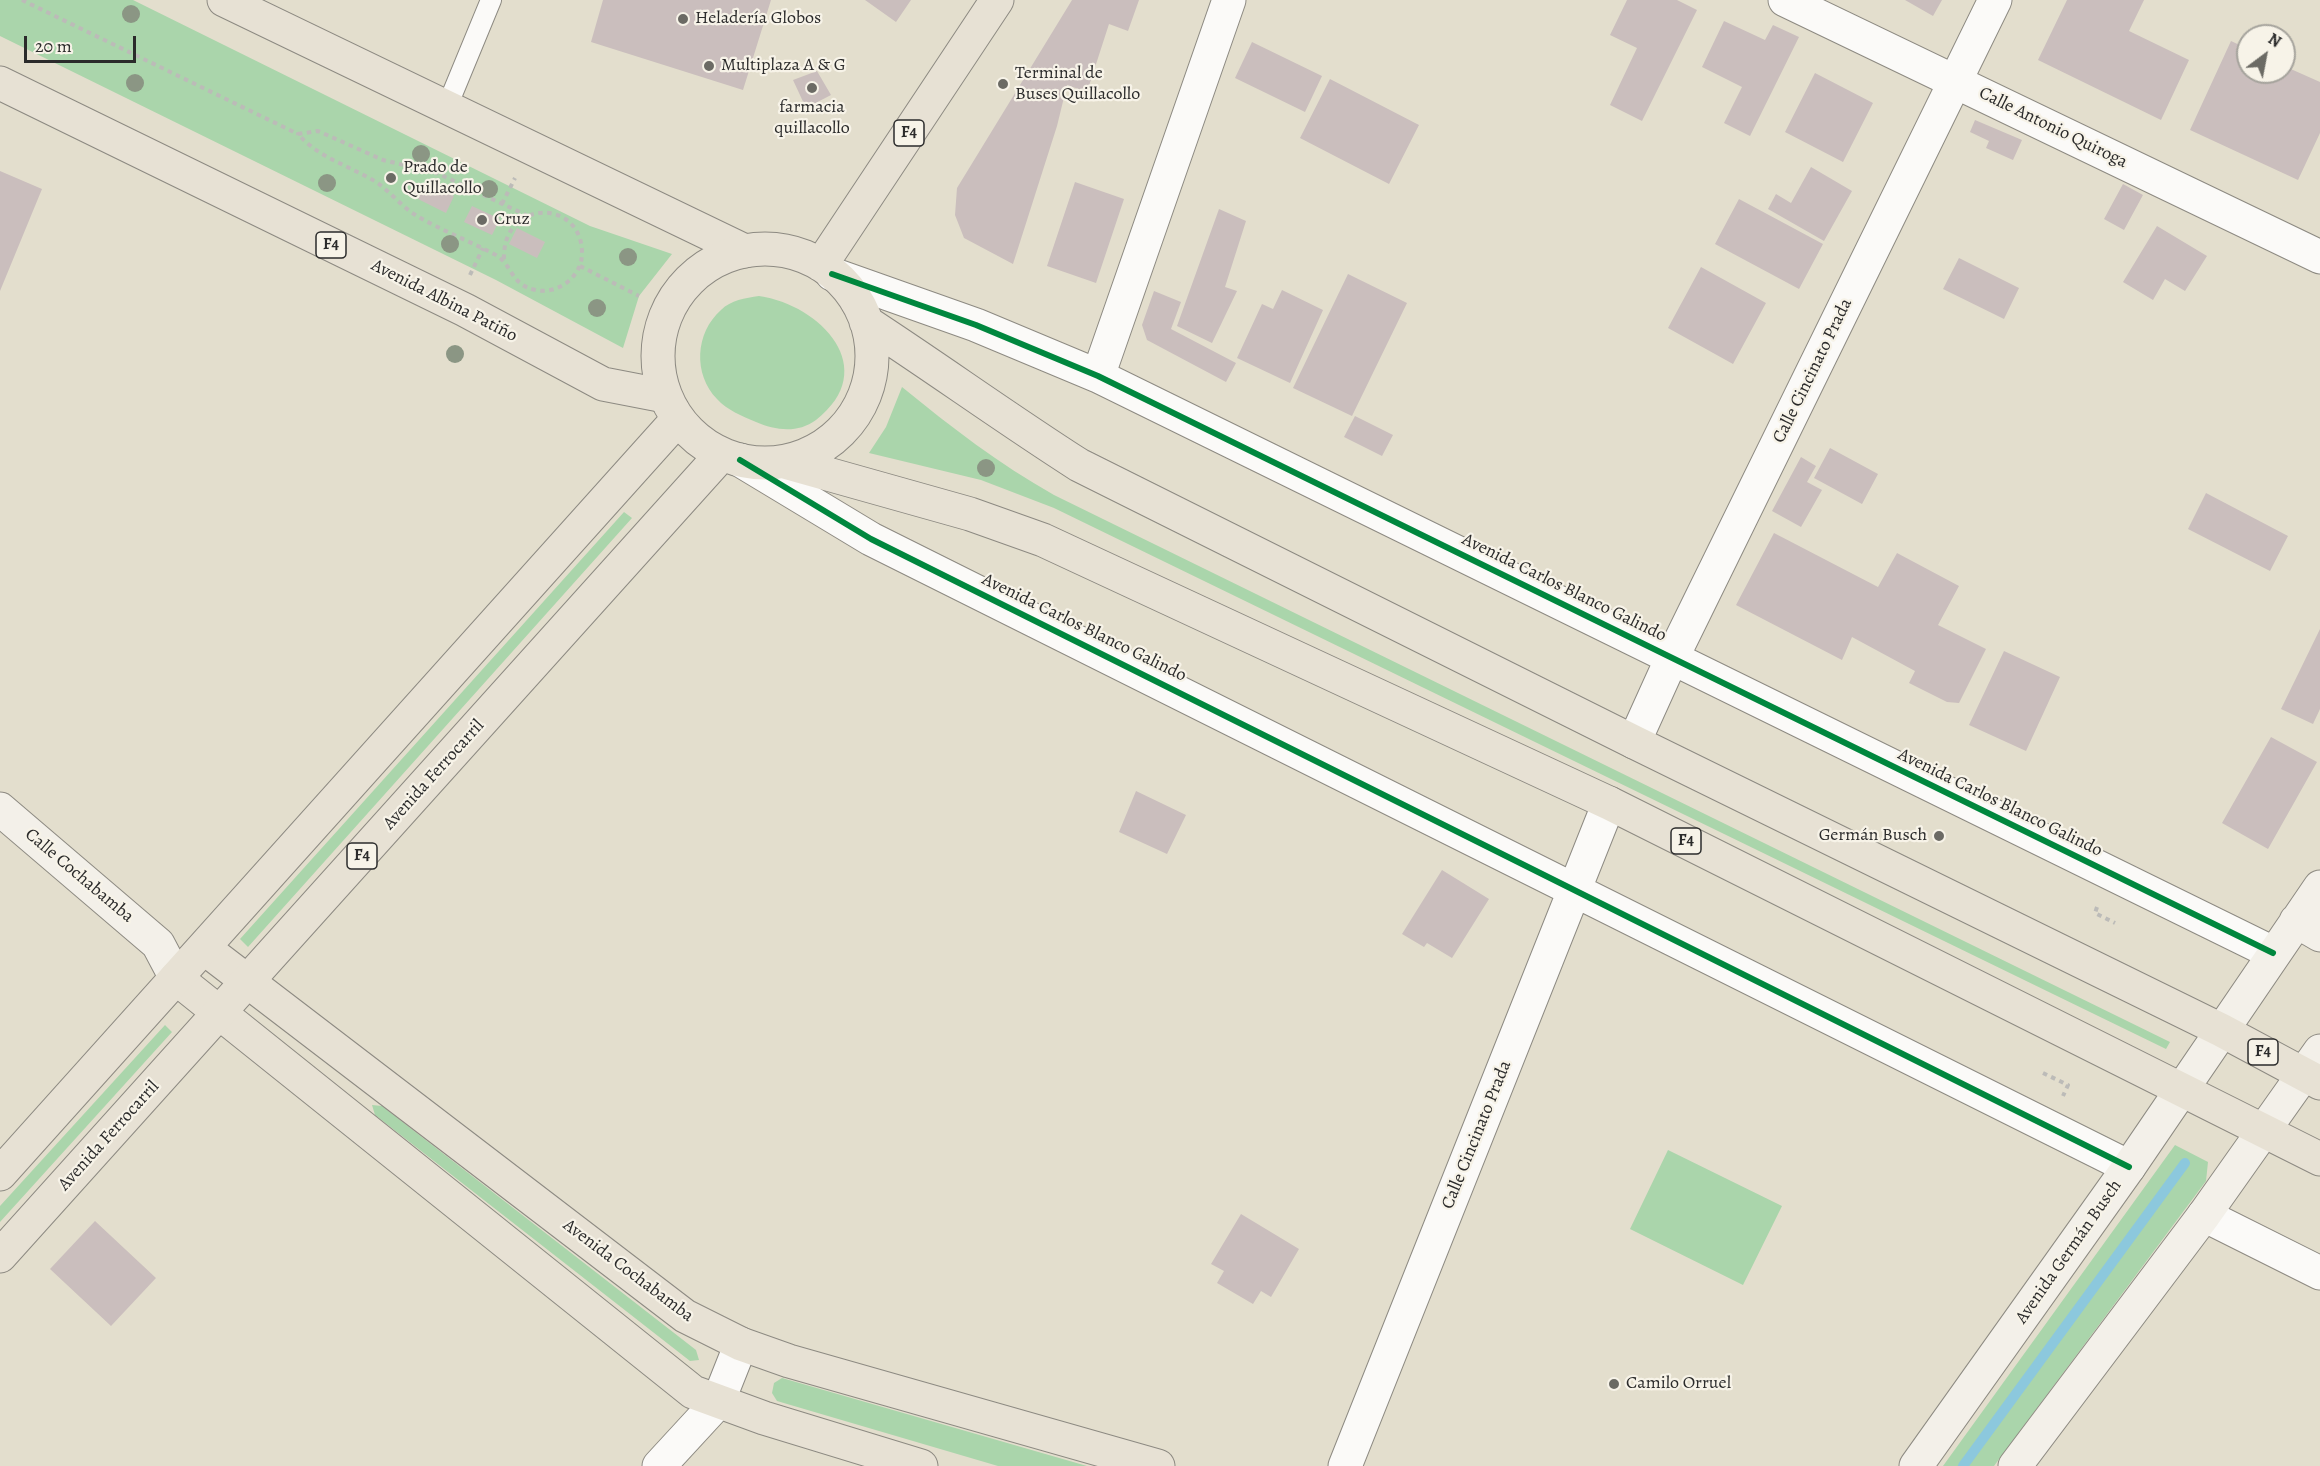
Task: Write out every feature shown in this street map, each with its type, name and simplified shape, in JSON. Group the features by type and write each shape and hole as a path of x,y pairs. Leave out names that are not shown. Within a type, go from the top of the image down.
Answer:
{"main road":[{"name":"F4","path":"224,0 446,109 745,251"},
{"name":"F4","path":"827,269 997,0"},
{"name":"Avenida Albina Patiño","path":"0,83 465,310 603,384 671,408"},
{"name":"F4","path":"745,251 781,251 827,269 852,294 871,338 871,371 868,388 854,418 831,442 817,451 785,462 759,463 731,457 697,439 671,408 658,356 665,316 689,280 724,257 745,251"},
{"name":"F4","path":"866,322 940,370 1003,417 1079,465 1634,742 2221,1030 2315,1070"},
{"path":"0,1174 204,948 671,408"},
{"name":"Avenida Ferrocarril","path":"0,1256 248,982 731,457"},
{"name":"F4","path":"785,462 970,514 1043,540 1609,803 2320,1159"},
{"name":"Calle Cochabamba","path":"0,809 158,944 176,978"},
{"name":"Avenida Germán Busch","path":"1916,1466 2129,1167 2273,953 2308,928 2320,887"},
{"path":"158,944 204,948"},
{"name":"Avenida Cochabamba","path":"204,948 685,1316 741,1344 789,1361 1158,1466"},
{"path":"176,978 667,1374 693,1392 921,1466"},
{"path":"2015,1466 2265,1132 2315,1070"}],"street":[{"path":"1098,376 1228,0"},
{"name":"Calle Antonio Quiroga","path":"1785,0 2320,257"},
{"name":"Calle Cincinato Prada","path":"1634,742 1672,658 1995,0"},
{"name":"Avenida Carlos Blanco Galindo","path":"827,269 976,325 1098,376 2273,953"},
{"name":"Avenida Carlos Blanco Galindo","path":"731,457 871,539 2129,1167"},
{"name":"Calle Cincinato Prada","path":"1345,1466 1609,803"},
{"path":"2204,1215 2320,1274"},
{"path":"659,1466 718,1402 741,1344"}],"lane":[{"path":"446,109 491,0"}],"path":[{"path":"22,0 298,134 309,147 373,180 415,215 504,259 516,281 539,291 563,286 580,266 583,254 575,228 565,218 553,213 539,212 526,215 515,223 507,234 504,259"},
{"path":"298,134 318,132 383,160 437,173 526,215"},
{"path":"502,204 511,185"},
{"path":"476,262 483,248"},
{"path":"580,266 639,296"}],"green space":[{"name":"Prado de Quillacollo","path":"0,0 133,0 590,226 672,254 639,296 623,348 496,280 0,36"},
{"path":"759,296 782,302 803,312 822,326 836,342 843,361 844,380 835,400 816,420 801,427 786,429 771,427 735,412 717,399 704,378 700,354 706,330 712,319 729,304"},
{"path":"902,387 1014,471 1054,495 2170,1042 2166,1049 1054,508 981,480 869,453 886,427"},
{"path":"624,512 632,518 248,947 240,939"},
{"path":"165,1025 172,1032 0,1222 0,1206"},
{"path":"372,1105 382,1106 696,1350 699,1360 690,1361 375,1115"},
{"path":"2175,1145 2208,1162 2206,1181 1994,1466 1943,1466"},
{"path":"1668,1150 1782,1206 1743,1285 1630,1229"},
{"path":"782,1378 1087,1466 998,1466 777,1401 772,1393 774,1383"}],"building":[{"name":"Multiplaza A & G","path":"603,0 771,0 743,90 591,42"},
{"path":"865,0 911,0 896,22"},
{"path":"1072,0 1139,0 1128,31 1109,24 1087,92 1067,85 1057,126 1013,264 964,238 955,215 957,188"},
{"path":"1627,0 1677,0 1697,10 1642,121 1610,105 1637,48 1610,35"},
{"path":"1905,0 1942,0 1933,16"},
{"path":"2067,0 2144,0 2129,31 2189,60 2161,120 2038,60"},
{"path":"1724,21 1765,40 1773,25 1799,37 1750,136 1724,123 1742,87 1702,67"},
{"path":"2231,41 2236,43 2236,84 2296,84 2296,71 2320,82 2320,133 2298,180 2190,130"},
{"path":"1252,42 1322,76 1305,112 1235,78"},
{"name":"farmacia quillacollo","path":"817,71 831,95 806,108 793,80"},
{"path":"1815,73 1873,103 1843,162 1785,132"},
{"path":"1330,79 1419,125 1389,184 1300,138"},
{"path":"1975,120 2022,140 2013,160 1986,148 1989,141 1970,132"},
{"path":"1811,167 1852,191 1824,241 1768,209 1776,194 1791,203"},
{"path":"0,171 42,189 0,291"},
{"path":"1075,182 1124,199 1096,283 1047,266"},
{"name":"Cruz","path":"425,183 454,196 446,213 418,199"},
{"path":"2123,184 2143,195 2124,230 2104,219"},
{"path":"1739,199 1823,244 1799,289 1715,244"},
{"name":"Cruz","path":"472,206 500,219 492,235 464,222"},
{"path":"1219,209 1246,221 1225,287 1237,291 1212,343 1177,326"},
{"path":"2157,226 2207,256 2185,291 2165,279 2153,300 2123,282"},
{"name":"Cruz","path":"517,228 545,242 537,258 509,244"},
{"path":"1959,258 2019,288 2004,319 1943,289"},
{"path":"1701,267 1766,303 1733,364 1668,328"},
{"path":"1348,274 1407,303 1352,416 1293,388"},
{"path":"1282,290 1323,310 1290,383 1237,358 1262,304 1273,309"},
{"path":"1154,291 1181,302 1171,329 1236,363 1226,382 1147,340 1142,325"},
{"path":"1355,416 1393,435 1382,456 1344,437"},
{"path":"1830,448 1878,474 1862,504 1814,478"},
{"path":"1801,457 1816,466 1807,482 1822,490 1801,527 1772,511"},
{"path":"2206,493 2288,536 2270,571 2188,529"},
{"path":"1774,533 1878,587 1897,553 1959,586 1938,625 1986,649 1959,703 1947,702 1909,683 1915,671 1852,637 1842,660 1736,605"},
{"path":"2320,629 2320,709 2313,724 2281,709"},
{"path":"2004,651 2060,677 2026,751 1969,725"},
{"path":"2271,737 2317,762 2268,849 2222,823"},
{"path":"1136,791 1186,815 1167,854 1119,832"},
{"path":"1442,870 1489,899 1452,958 1427,943 1424,947 1402,934"},
{"path":"1241,1214 1299,1249 1271,1297 1261,1291 1253,1304 1217,1283 1224,1271 1211,1264"},
{"path":"95,1221 156,1278 111,1326 50,1269"}],"waterway":[{"path":"1963,1466 2185,1163"}],"cycle path":[{"path":"832,274 976,325 1098,376 2273,953"},
{"path":"740,460 871,539 2129,1167"}],"place":[{"name":"Heladería Globos","path":"683,19"},
{"name":"Multiplaza A & G","path":"709,66"},
{"name":"Terminal de Buses Quillacollo","path":"1003,84"},
{"name":"farmacia quillacollo","path":"812,88"},
{"name":"Prado de Quillacollo","path":"391,178"},
{"name":"Cruz","path":"482,220"},
{"name":"Germán Busch","path":"1939,836"},
{"name":"Camilo Orruel","path":"1614,1384"}]}
